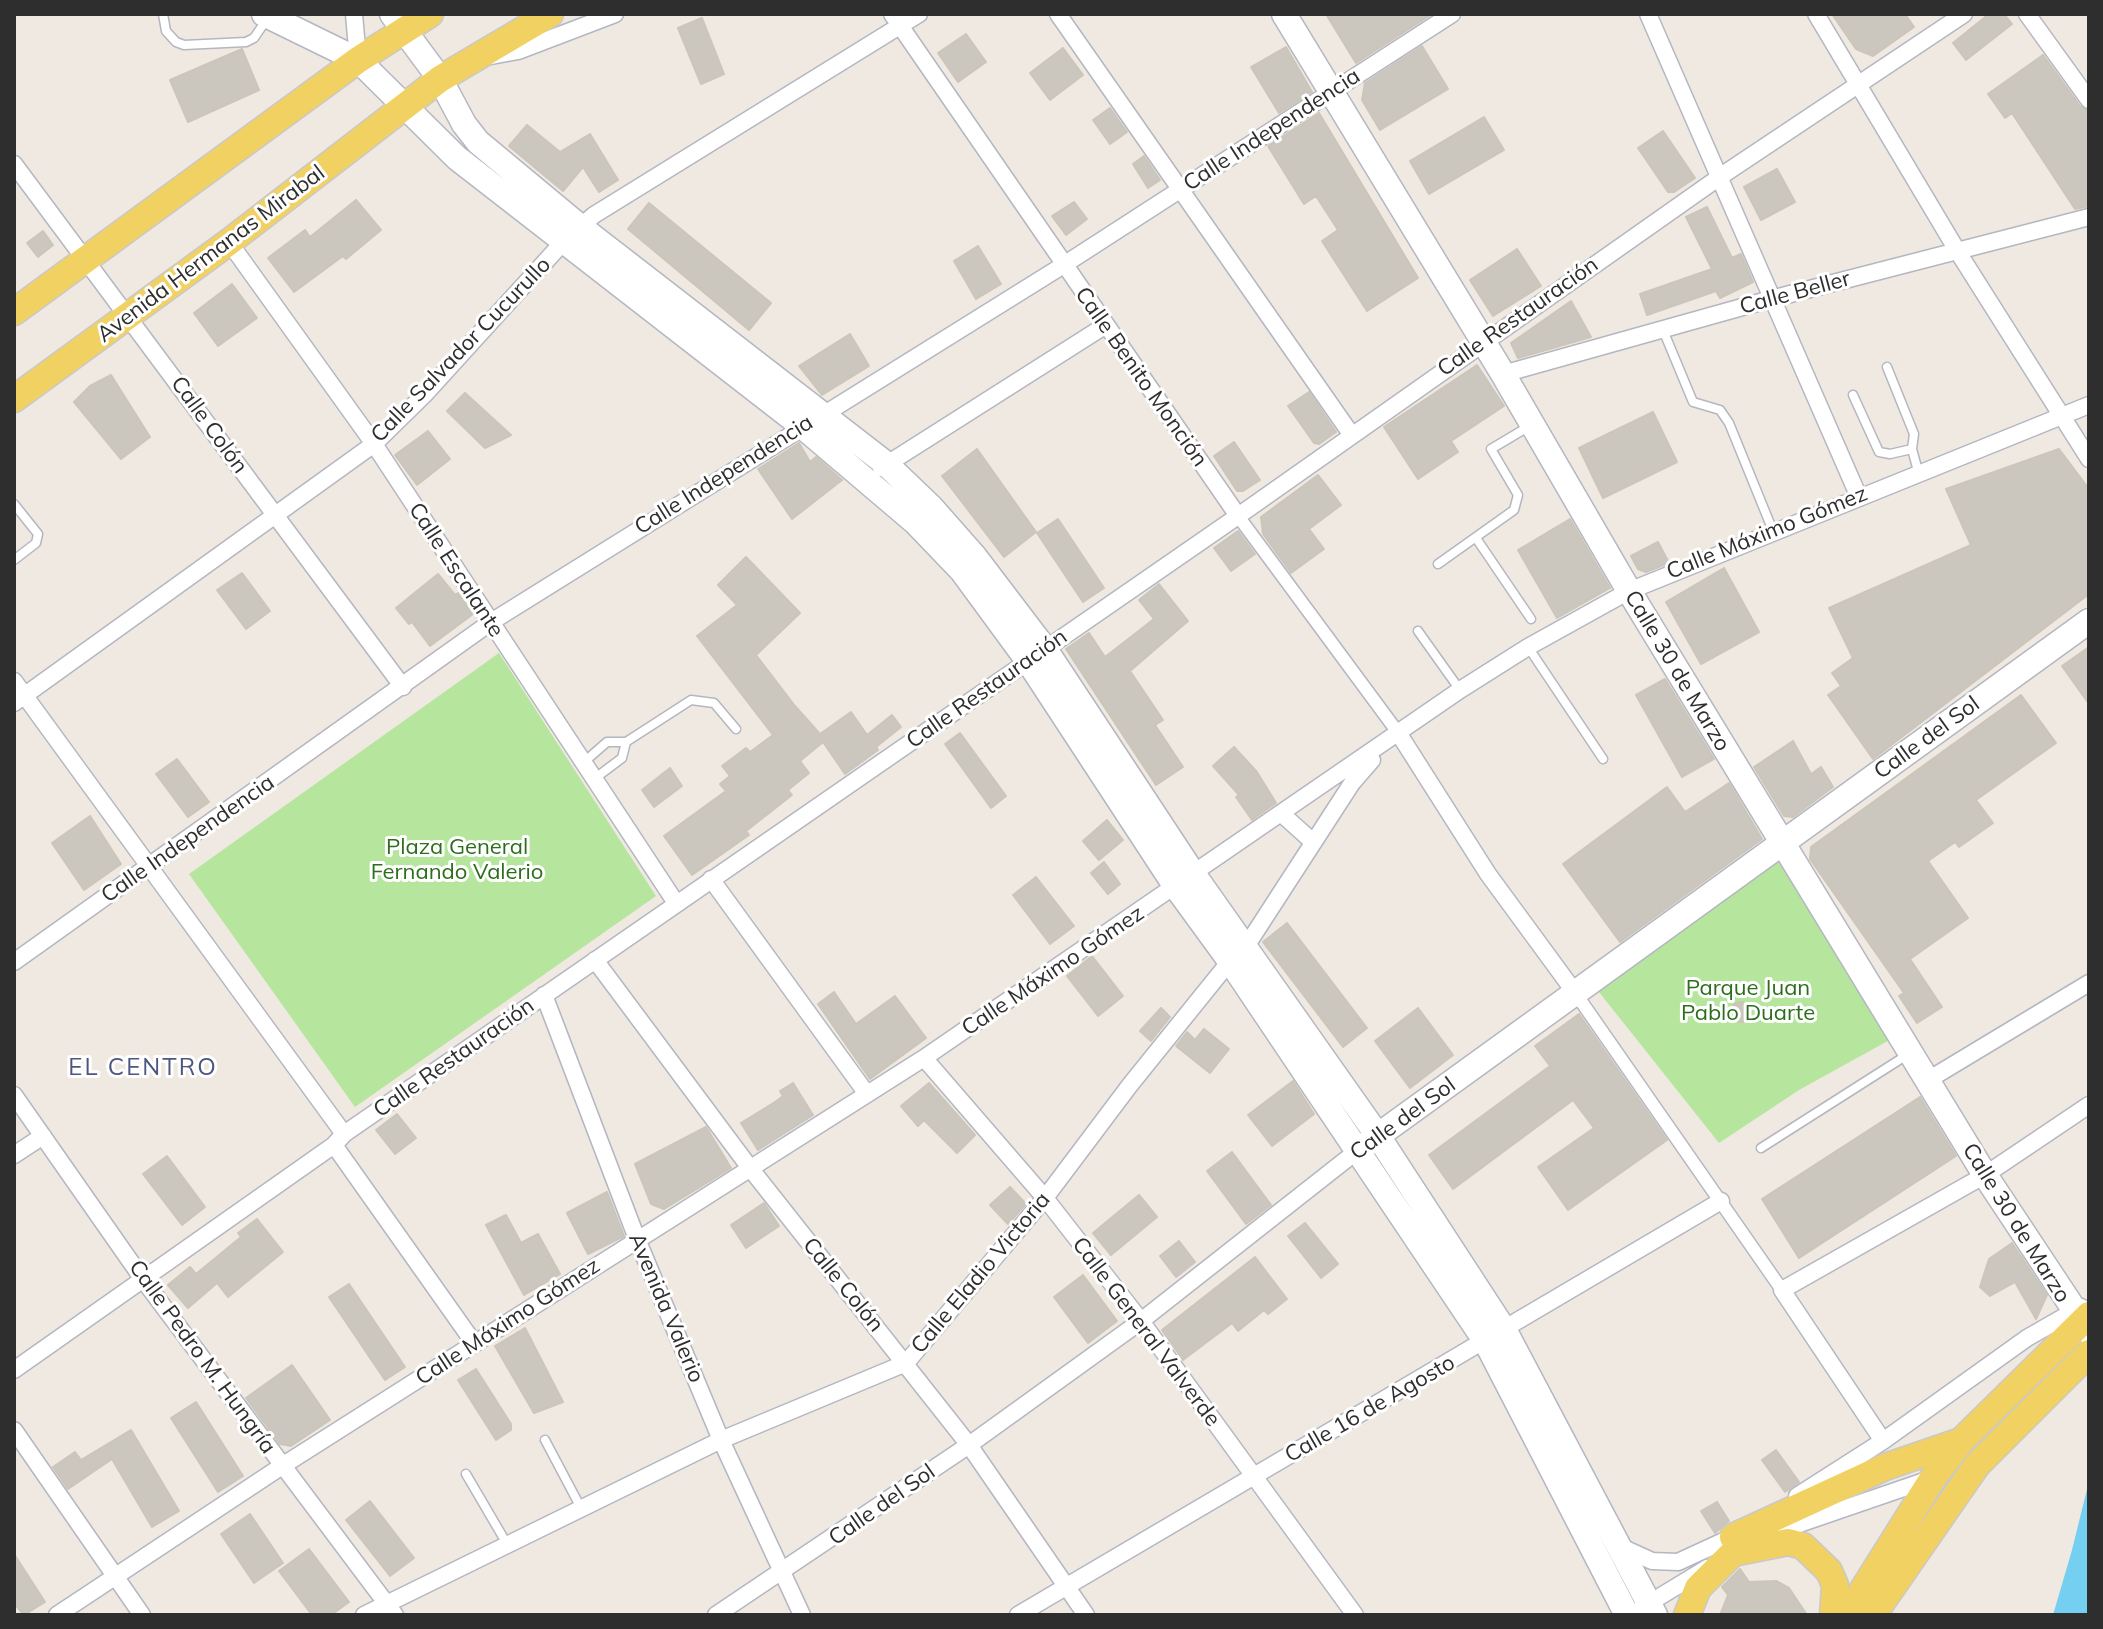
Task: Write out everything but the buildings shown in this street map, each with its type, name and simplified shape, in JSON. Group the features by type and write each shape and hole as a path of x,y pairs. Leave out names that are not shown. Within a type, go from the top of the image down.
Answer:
{"main road":[{"path":"14,312 358,60 399,21 430,14"},
{"name":"Avenida Hermanas Mirabal","path":"14,399 229,242 440,79 550,14"},
{"name":"Calle 30 de Marzo","path":"1284,14 1503,374 1629,591 1985,1175 2084,1316"},
{"path":"266,15 358,60 457,158 572,233 878,473 1036,655 1185,881 1378,1136 1618,1545 1639,1612"},
{"path":"399,21 440,79 464,124 478,142 572,233"},
{"name":"Calle del Sol","path":"1357,1151 2089,621"},
{"path":"1238,953 1357,1151 1495,1336 1639,1612"},
{"path":"1847,1615 1933,1478 1961,1441 2084,1316"},
{"path":"1873,1615 1977,1465 2033,1405 2089,1353"},
{"path":"1687,1615 1698,1588 1733,1545 1885,1467 1961,1441"},
{"path":"1733,1545 1788,1542 1803,1546 1829,1571 1835,1585 1833,1615"}],"street":[{"path":"354,14 358,60"},
{"path":"473,57 518,51 615,14"},
{"name":"Calle Salvador Cucurullo","path":"19,699 374,444 424,395 572,233 895,20 919,14"},
{"path":"1058,14 1351,434"},
{"name":"Calle Independencia","path":"14,962 491,622 1062,266 1452,14"},
{"path":"1648,14 1858,495"},
{"path":"1816,14 1958,252 2089,459"},
{"name":"Calle Restauración","path":"14,1370 544,995 1238,516 1483,341 1721,176 1964,14"},
{"path":"2027,14 2089,100"},
{"name":"Calle Benito Monción","path":"895,20 1062,266 1392,739"},
{"name":"Calle Colón","path":"14,164 403,687"},
{"name":"Calle Beller","path":"1503,374 1771,299 2089,217"},
{"name":"Calle Escalante","path":"229,242 374,444 676,903"},
{"path":"878,473 1106,325"},
{"name":"Calle Máximo Gómez","path":"57,1615 116,1579 282,1466 924,1058 1283,815 1460,690 1528,647 1629,591 1858,495 2089,405"},
{"path":"14,681 19,699 148,867 339,1140 474,1343"},
{"path":"1392,739 1721,1201 1883,1441"},
{"name":"Calle Eladio Victoria","path":"364,1615 390,1609 507,1544 721,1440 906,1363 1045,1198 1238,953 1352,783 1392,739"},
{"path":"1283,815 1313,842"},
{"path":"711,879 867,1094"},
{"name":"Calle Colón","path":"595,960 750,1168 969,1445 1086,1615"},
{"path":"1928,1080 2089,983"},
{"name":"Avenida Valerio","path":"544,995 637,1239 721,1440 802,1615"},
{"name":"Calle General Valverde","path":"924,1058 1045,1198 1141,1321 1355,1615"},
{"name":"Calle Pedro M. Hungría","path":"14,1095 142,1278 390,1609"},
{"path":"1782,1290 1985,1175 2089,1105"},
{"path":"14,1155 43,1136"},
{"name":"Calle del Sol","path":"716,1615 783,1573 969,1445 1141,1321 1357,1151"},
{"name":"Calle 16 de Agosto","path":"1018,1615 1721,1201"},
{"path":"1639,1612 2027,1338 2084,1316"},
{"path":"14,1430 142,1615"},
{"path":"1618,1545 1652,1561 1678,1562 1977,1465"}],"lane":[{"path":"163,14 166,31 184,45 246,42 254,38 266,15"},
{"path":"1663,329 1693,402 1720,410 1729,423 1773,531"},
{"path":"1887,367 1914,434 1912,449 1918,471"},
{"path":"1853,395 1879,452 1890,454 1912,449"},
{"path":"1438,564 1518,503 1518,495 1491,449 1533,425"},
{"path":"14,504 38,534 36,543 14,560"},
{"path":"1476,538 1531,619"},
{"path":"1418,631 1460,690"},
{"path":"1528,647 1603,759"},
{"path":"583,762 607,742 626,742 691,700 714,703 736,729"},
{"path":"594,779 622,758 626,742"},
{"path":"1761,1148 1911,1052"},
{"path":"545,1440 581,1508"},
{"path":"466,1474 507,1544"}],"green space":[{"name":"Plaza General Fernando Valerio","path":"499,653 656,896 355,1107 189,874"},
{"name":"Parque Juan Pablo Duarte","path":"1764,861 1784,863 1895,1037 1799,1090 1719,1143 1595,987"}],"water":[{"path":"2089,1481 2089,1615 2053,1615 2072,1550"}],"district":[{"name":"EL CENTRO","path":"143,1068"}]}
